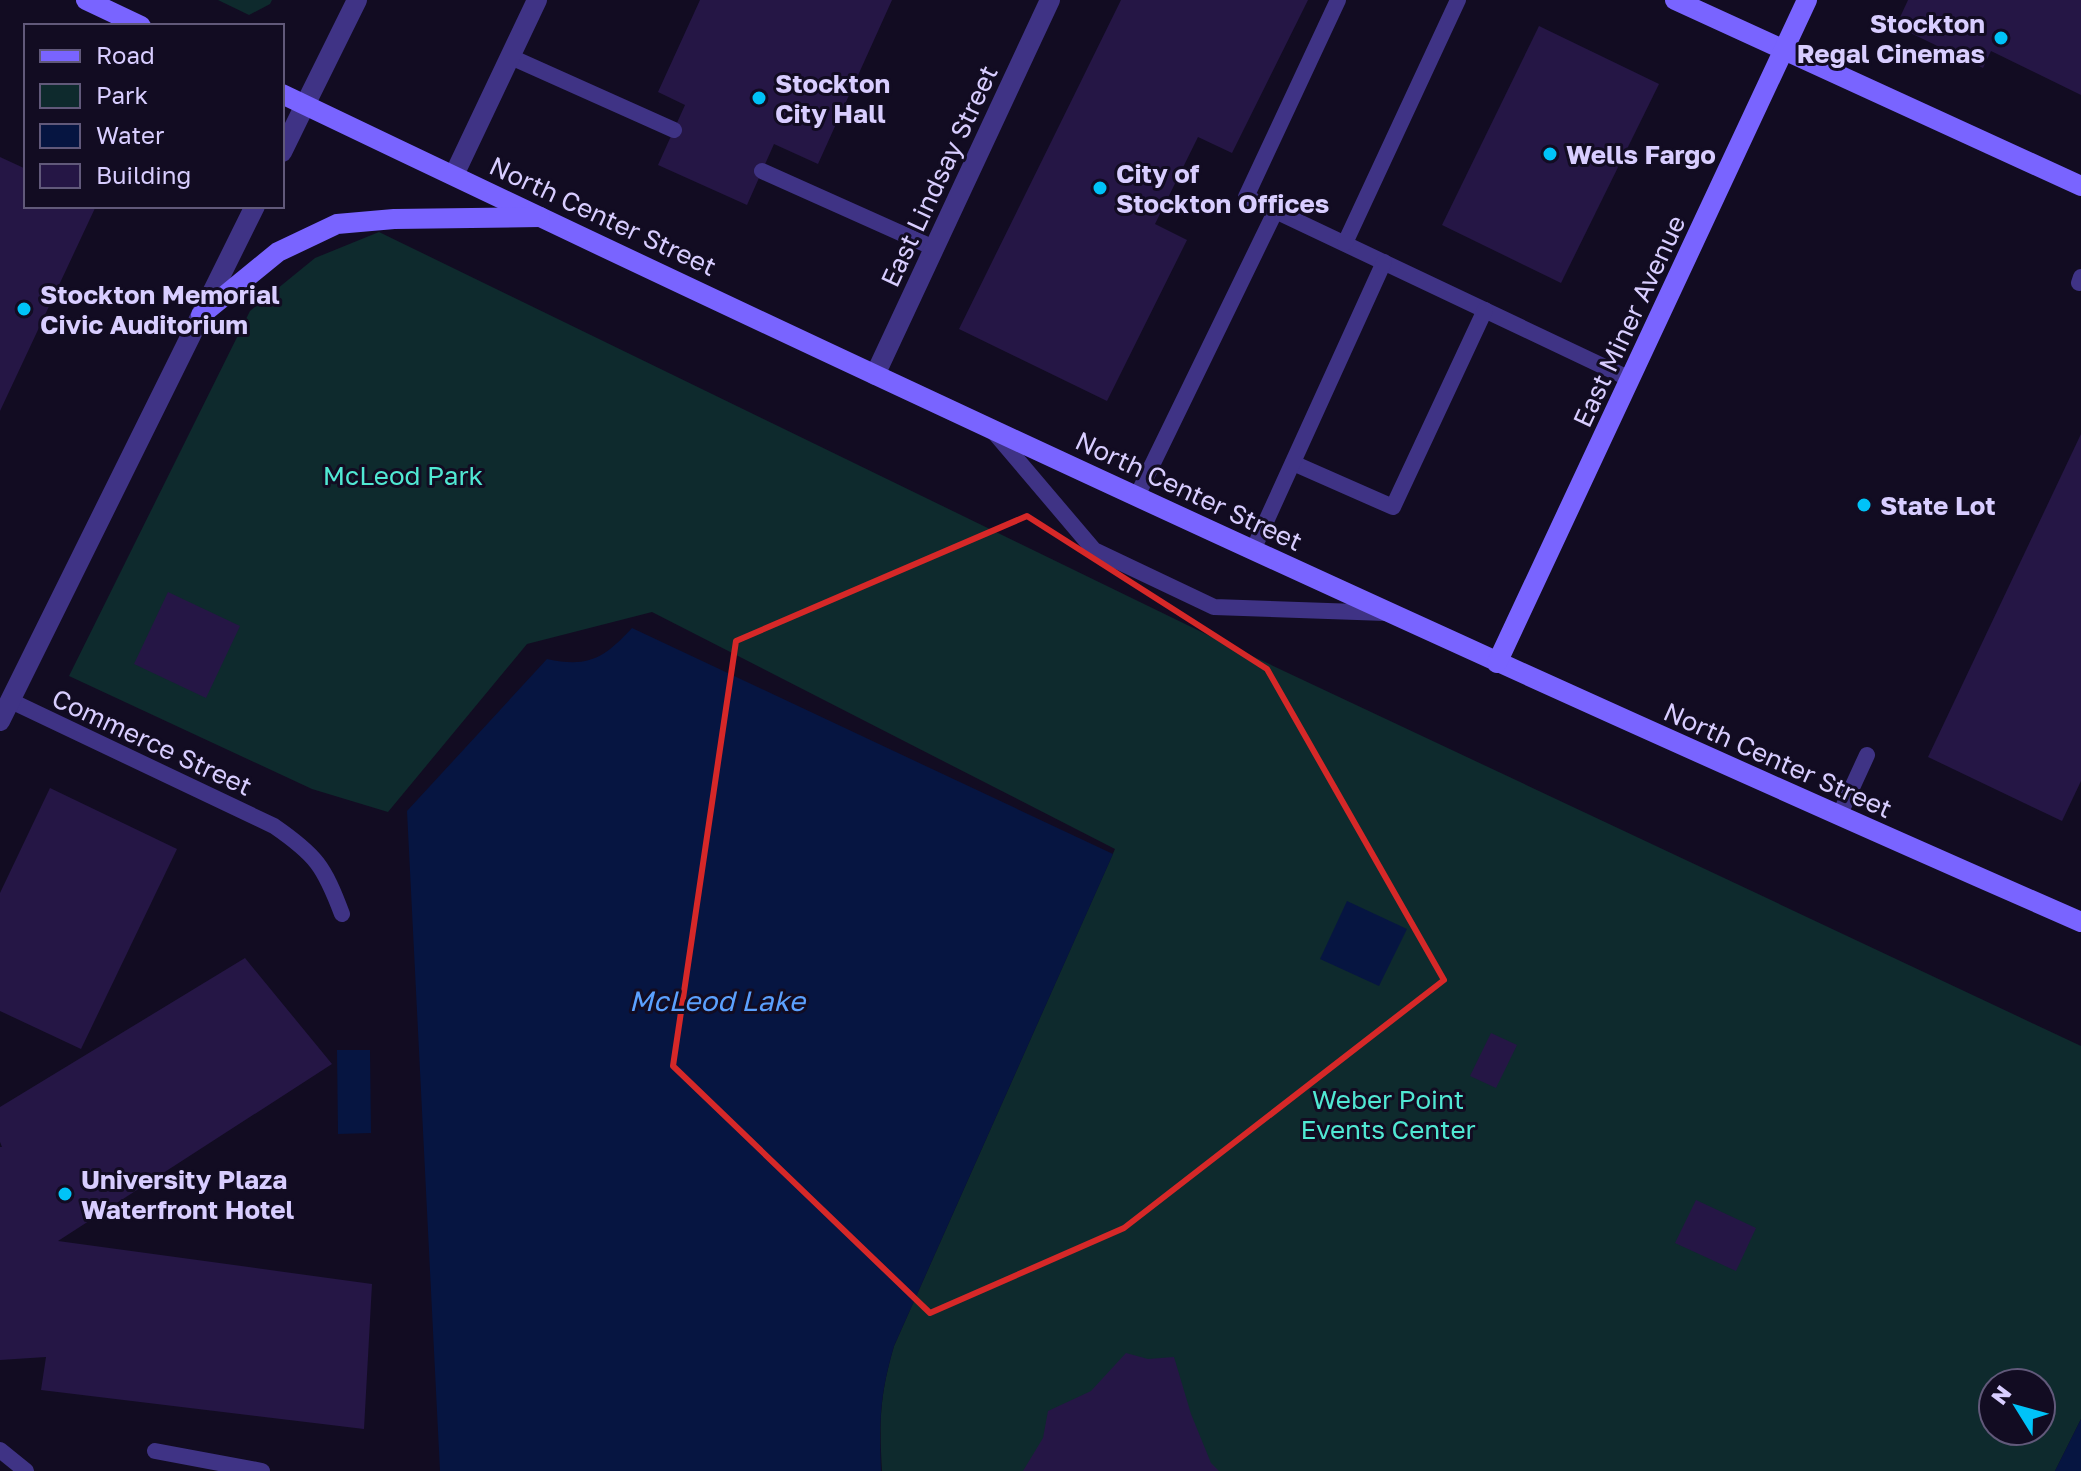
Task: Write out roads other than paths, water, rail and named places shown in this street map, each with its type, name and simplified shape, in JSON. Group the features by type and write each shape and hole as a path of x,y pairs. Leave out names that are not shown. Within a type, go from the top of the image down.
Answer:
{"main road":[{"path":"86,0 137,24"},
{"path":"1675,0 2081,186"},
{"name":"East Miner Avenue","path":"1497,663 1807,0"},
{"name":"North Center Street","path":"284,95 875,375 1497,663 2081,922"},
{"path":"201,315 278,252 337,224 394,219 544,217"}],"street":[{"path":"284,148 357,0"},
{"path":"454,175 537,0"},
{"name":"East Lindsay Street","path":"875,375 1050,0"},
{"path":"0,721 5,698 254,208"}],"lane":[{"path":"1338,0 1246,197 1630,379"},
{"path":"1345,243 1458,0"},
{"path":"511,57 674,130"},
{"path":"762,171 934,248"},
{"path":"1137,496 1276,210"},
{"path":"1253,550 1384,262"},
{"path":"1293,463 1393,507 1485,310"},
{"path":"990,427 1094,550 1201,601 1214,607 1390,613"},
{"name":"Commerce Street","path":"5,698 274,826 308,850 328,876 342,914"},
{"path":"1839,816 1867,755"},
{"path":"0,1450 19,1469"},
{"path":"155,1451 262,1471"}],"water":[{"name":"McLeod Lake","path":"632,628 1113,854 894,1346 882,1408 881,1471 440,1471 407,811 547,659 574,662 595,658 613,647"},
{"path":"1347,901 1407,929 1379,986 1320,959"},
{"path":"337,1050 370,1050 371,1133 338,1134"},
{"path":"2081,1419 2081,1471 2055,1471"}],"place":[{"name":"Stockton Regal Cinemas","path":"2001,38"},
{"name":"Stockton City Hall","path":"759,98"},
{"name":"Wells Fargo","path":"1550,154"},
{"name":"City of Stockton Offices","path":"1100,188"},
{"name":"Stockton Memorial Civic Auditorium","path":"24,309"},
{"name":"State Lot","path":"1864,505"},
{"name":"University Plaza Waterfront Hotel","path":"65,1194"}],"park label":[{"name":"McLeod Park","path":"403,475"},
{"name":"Weber Point Events Center","path":"1388,1114"}]}
